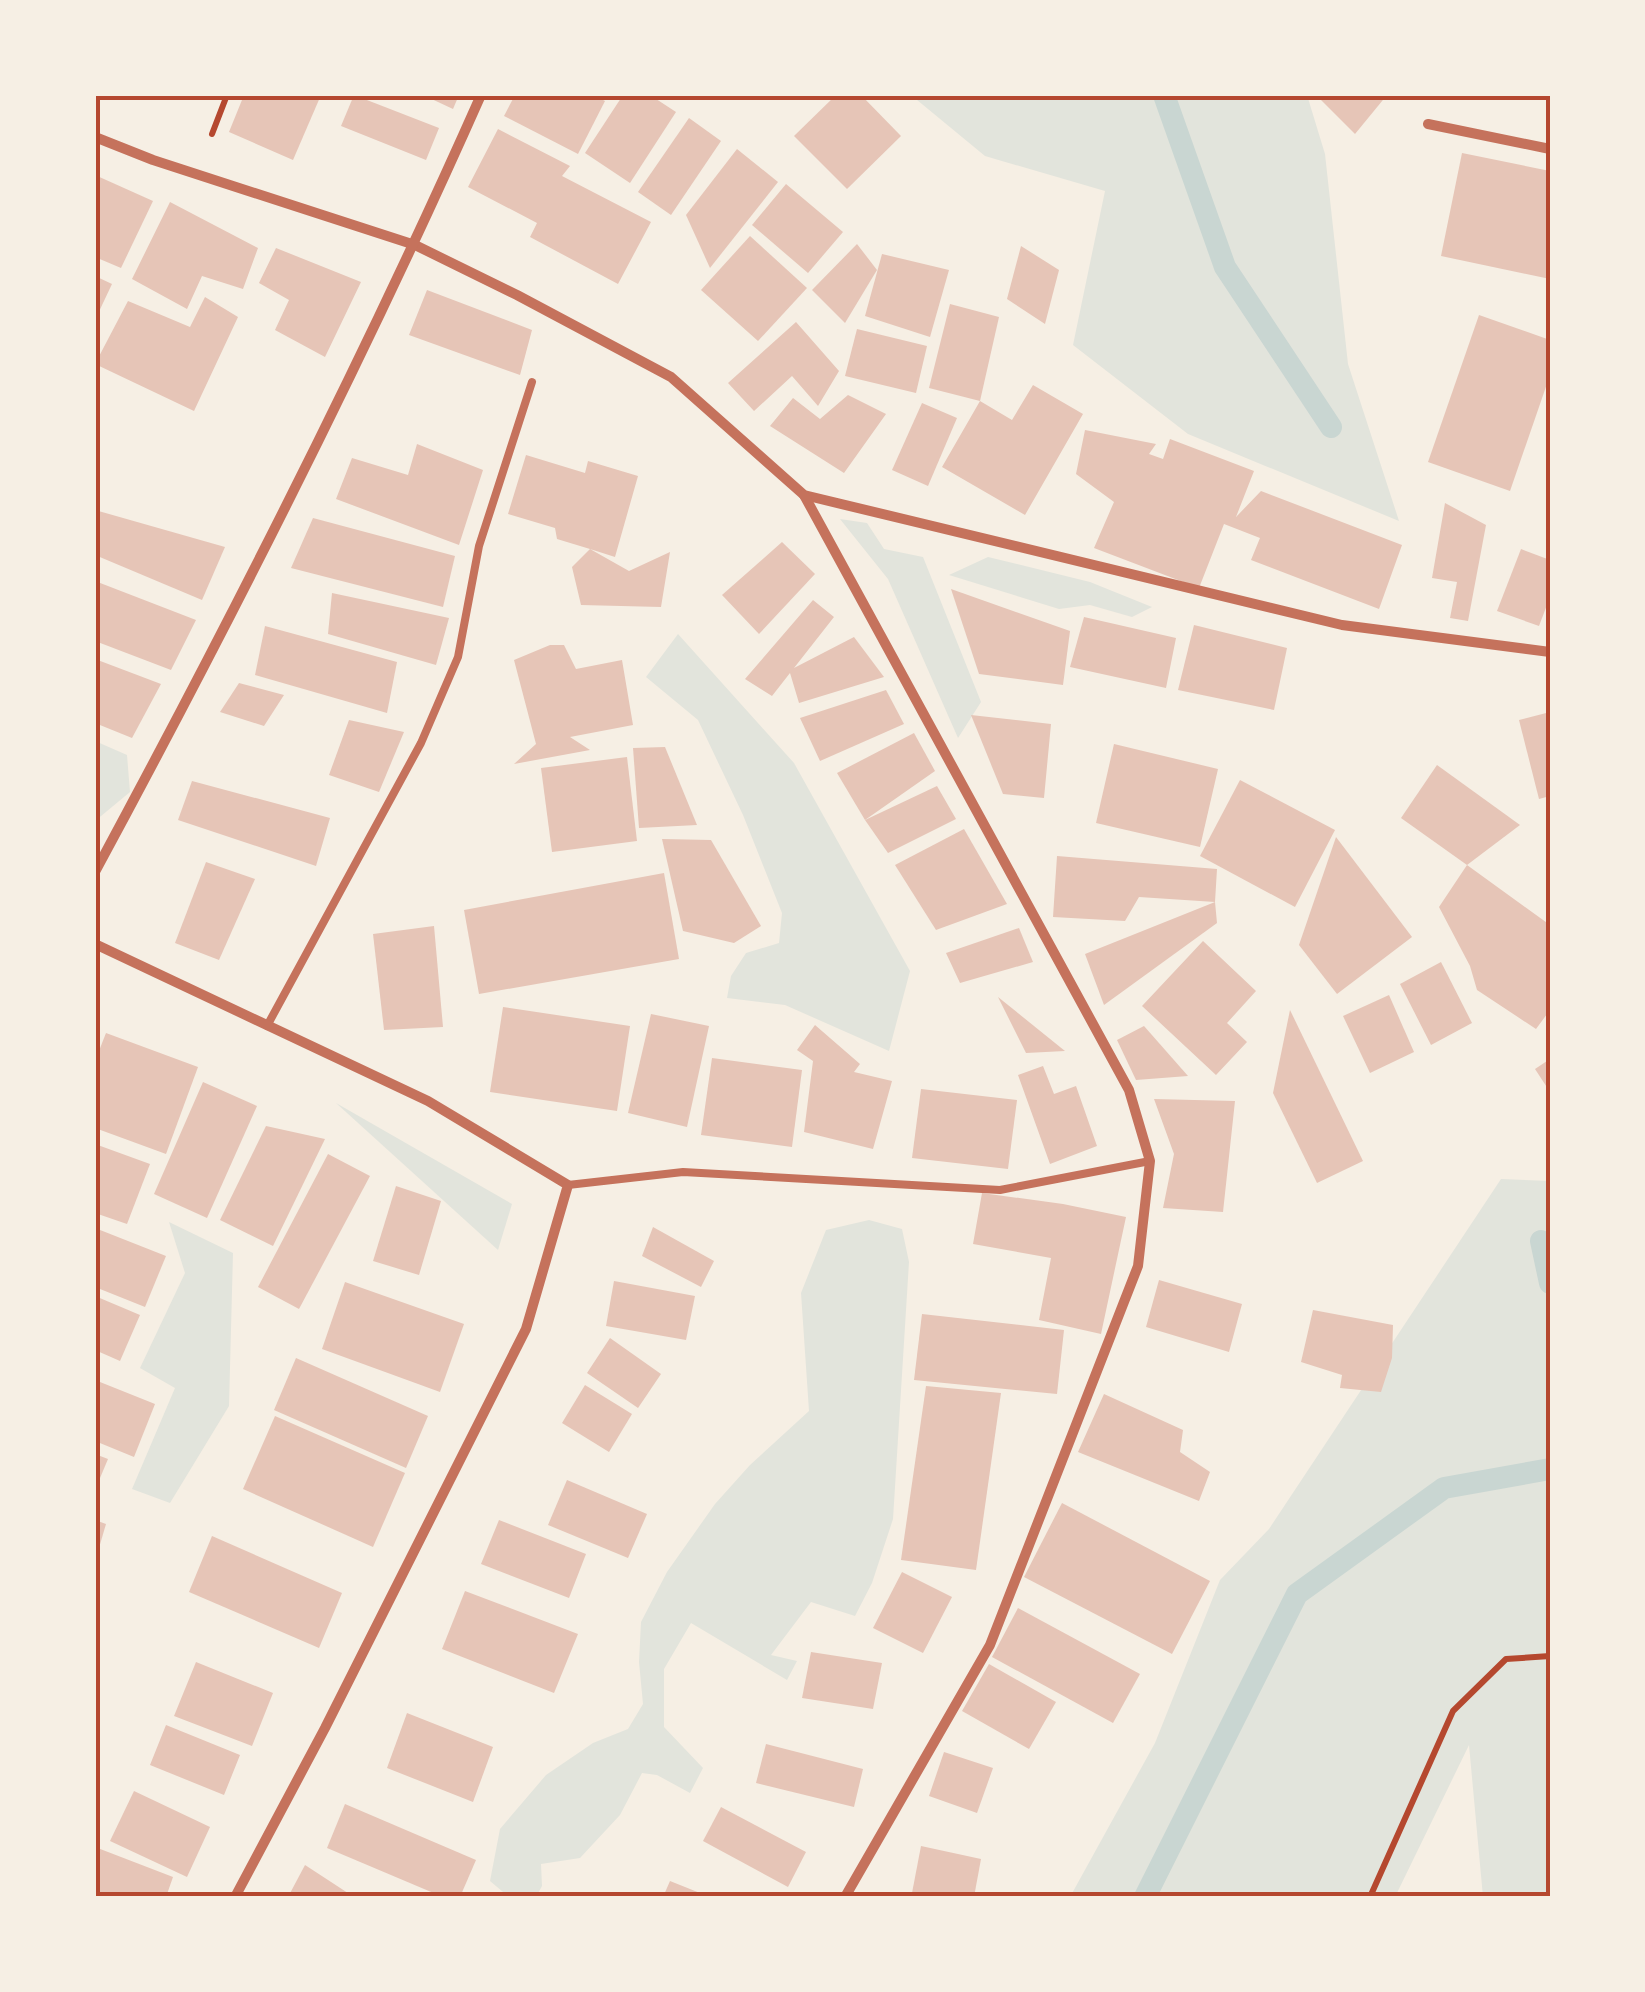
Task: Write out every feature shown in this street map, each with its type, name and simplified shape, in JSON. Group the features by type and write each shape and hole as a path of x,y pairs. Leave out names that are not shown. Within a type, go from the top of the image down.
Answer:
{"street":[{"path":"95,872 167,738 414,245 481,95"},
{"path":"1428,124 1550,148"},
{"path":"95,137 153,160 414,245 671,378 804,496 1129,1090 1150,1162 1138,1266 990,1645 845,1897"},
{"path":"804,496 1342,625 1550,652"},
{"path":"95,944 428,1101 568,1185 526,1330 326,1728 234,1897"}],"lane":[{"path":"267,1026 421,743 458,657 479,546 532,382"},
{"path":"568,1185 683,1172 1000,1190 1150,1162"}],"path":[{"path":"1550,1511 1550,1601"},
{"path":"1370,1897 1453,1711 1506,1659 1550,1656"}],"shaded area":[{"path":"911,95 1307,95 1325,154 1348,364 1399,521 1188,434 1073,345 1105,191 985,156"},
{"path":"840,519 867,523 884,549 923,557 981,702 958,738 888,579"},
{"path":"988,557 1090,582 1152,607 1132,617 1090,605 1059,609 949,575"},
{"path":"678,634 794,763 910,971 889,1051 785,1005 727,998 731,976 746,953 779,943 782,913 743,815 698,720 646,677"},
{"path":"95,741 127,755 130,792 95,821"},
{"path":"336,1103 512,1204 498,1250"},
{"path":"1501,1179 1550,1181 1550,1897 1483,1897 1469,1745 1395,1897 1070,1897 1155,1743 1220,1580 1269,1529"},
{"path":"869,1220 902,1229 909,1262 893,1519 872,1583 855,1616 811,1602 771,1655 797,1661 787,1680 691,1623 664,1669 664,1727 703,1768 690,1793 657,1775 642,1773 620,1815 580,1858 541,1864 542,1886 536,1897 509,1897 490,1881 500,1829 546,1775 593,1743 628,1729 643,1704 641,1622 667,1572 715,1504 750,1465 809,1411 801,1293 826,1230"},
{"path":"169,1222 233,1253 229,1406 170,1503 132,1489 175,1388 140,1368 185,1273"}],"building":[{"path":"244,95 321,95 293,160 229,132"},
{"path":"354,95 439,128 426,160 341,126"},
{"path":"423,95 459,95 453,109"},
{"path":"515,95 593,95 605,101 578,154 504,116"},
{"path":"623,95 650,95 676,112 630,183 585,153"},
{"path":"836,95 861,95 901,136 847,189 794,136"},
{"path":"1316,95 1387,95 1355,134"},
{"path":"689,118 721,141 671,215 638,192"},
{"path":"498,129 570,166 562,176 651,222 618,284 530,237 537,223 468,187"},
{"path":"737,149 778,182 710,268 686,215"},
{"path":"1462,153 1550,171 1550,279 1441,256"},
{"path":"95,175 153,201 121,268 95,257"},
{"path":"786,184 843,232 808,273 752,225"},
{"path":"170,202 258,248 243,289 202,276 187,309 132,279"},
{"path":"750,236 807,288 758,341 701,290"},
{"path":"857,244 877,270 845,323 812,290"},
{"path":"1021,246 1059,270 1045,324 1007,299"},
{"path":"276,248 361,282 325,357 275,330 289,300 259,283"},
{"path":"882,254 949,270 930,337 865,316"},
{"path":"95,276 112,284 95,320"},
{"path":"427,290 532,330 520,375 409,335"},
{"path":"205,297 238,317 194,411 95,364 128,301 190,327"},
{"path":"950,304 999,317 980,401 929,388"},
{"path":"1479,315 1550,340 1550,375 1510,491 1428,462"},
{"path":"796,322 839,371 818,406 792,376 754,411 728,383"},
{"path":"857,329 927,346 916,393 845,376"},
{"path":"1033,385 1083,414 1025,515 942,467 980,401 1012,420"},
{"path":"848,395 886,414 844,473 770,426 793,398 820,419"},
{"path":"922,403 957,418 928,486 892,470"},
{"path":"1085,430 1156,444 1149,454 1163,459 1170,439 1254,471 1236,517 1261,491 1402,545 1379,609 1251,560 1260,538 1224,524 1199,588 1094,548 1114,502 1076,474"},
{"path":"417,444 483,470 459,545 336,499 352,458 408,475"},
{"path":"526,455 585,473 588,461 638,476 615,557 557,539 555,528 508,514"},
{"path":"1445,503 1486,525 1468,621 1450,618 1457,582 1432,578"},
{"path":"95,510 225,547 202,600 95,555"},
{"path":"313,518 455,556 443,607 291,568"},
{"path":"782,542 815,574 759,634 722,595"},
{"path":"590,549 629,571 670,552 661,607 581,605 572,567"},
{"path":"1521,549 1550,560 1550,597 1539,626 1497,611"},
{"path":"95,581 196,620 171,670 95,641"},
{"path":"951,589 1070,631 1063,685 979,674"},
{"path":"332,593 449,618 436,665 328,634"},
{"path":"813,600 834,617 794,668 854,637 884,677 799,703 790,673 772,696 745,679"},
{"path":"1084,617 1176,638 1166,688 1070,667"},
{"path":"1194,625 1287,648 1274,710 1178,690"},
{"path":"265,626 397,662 387,713 255,675"},
{"path":"550,645 564,645 576,669 622,660 633,725 570,737 590,750 514,764 536,744 514,660"},
{"path":"95,659 161,684 132,738 95,723"},
{"path":"239,683 284,695 264,726 220,712"},
{"path":"886,690 904,724 820,761 800,718"},
{"path":"1550,712 1550,796 1539,799 1519,720"},
{"path":"971,715 1051,724 1044,798 1003,794"},
{"path":"349,720 404,732 379,792 329,775"},
{"path":"914,733 935,771 865,820 837,773"},
{"path":"1114,744 1218,769 1200,847 1096,823"},
{"path":"665,747 697,825 639,828 633,748"},
{"path":"627,757 637,841 552,852 541,768"},
{"path":"1437,765 1520,825 1467,865 1401,818"},
{"path":"1240,780 1335,830 1295,907 1200,856"},
{"path":"192,781 330,818 316,866 178,820"},
{"path":"937,786 956,819 888,853 865,820"},
{"path":"964,829 1007,904 936,930 895,865"},
{"path":"1336,837 1412,937 1337,994 1299,945"},
{"path":"662,839 711,840 761,926 734,943 683,931"},
{"path":"1057,856 1217,869 1215,902 1139,897 1125,921 1053,917"},
{"path":"206,862 255,879 219,960 175,943"},
{"path":"1467,865 1550,925 1550,1010 1536,1029 1477,990 1470,966 1439,907"},
{"path":"664,873 679,959 479,994 464,910"},
{"path":"1215,902 1217,923 1104,1005 1085,954"},
{"path":"434,926 443,1027 384,1030 373,934"},
{"path":"1019,928 1033,962 960,983 946,953"},
{"path":"1203,941 1256,991 1227,1023 1247,1042 1216,1075 1142,1006"},
{"path":"1441,962 1472,1023 1431,1045 1400,984"},
{"path":"1389,995 1414,1052 1370,1073 1343,1016"},
{"path":"998,997 1065,1051 1026,1053"},
{"path":"503,1007 630,1026 617,1111 490,1092"},
{"path":"1290,1010 1363,1161 1317,1183 1273,1093"},
{"path":"651,1014 709,1026 687,1127 628,1113"},
{"path":"815,1025 860,1064 854,1072 892,1081 873,1149 804,1132 813,1061 797,1050"},
{"path":"1144,1026 1188,1076 1136,1080 1117,1040"},
{"path":"106,1033 198,1067 166,1154 95,1128 95,1061"},
{"path":"712,1058 802,1070 792,1147 701,1135"},
{"path":"1550,1059 1550,1092 1535,1069"},
{"path":"1043,1066 1054,1094 1076,1086 1097,1146 1050,1164 1018,1075"},
{"path":"203,1082 257,1106 207,1218 154,1194"},
{"path":"921,1089 1017,1100 1008,1169 912,1158"},
{"path":"1154,1099 1235,1101 1223,1212 1163,1208 1174,1154"},
{"path":"266,1126 325,1139 273,1246 220,1220"},
{"path":"95,1144 150,1164 127,1224 95,1213"},
{"path":"328,1154 370,1176 299,1309 258,1287"},
{"path":"396,1186 441,1201 419,1275 373,1261"},
{"path":"982,1193 1126,1217 1101,1334 1039,1320 1051,1258 973,1244"},
{"path":"653,1227 714,1261 701,1287 642,1256"},
{"path":"95,1228 166,1256 145,1307 95,1287"},
{"path":"1159,1280 1242,1304 1229,1352 1146,1327"},
{"path":"614,1281 695,1296 686,1340 606,1326"},
{"path":"345,1282 464,1324 440,1392 322,1349"},
{"path":"95,1296 140,1315 120,1361 95,1350"},
{"path":"1313,1310 1393,1325 1392,1358 1381,1392 1340,1388 1342,1375 1301,1362"},
{"path":"922,1314 1064,1330 1057,1394 914,1380"},
{"path":"610,1338 661,1374 638,1408 587,1373"},
{"path":"296,1358 428,1416 406,1468 274,1410"},
{"path":"95,1380 155,1404 134,1457 95,1441"},
{"path":"585,1385 632,1414 609,1452 562,1423"},
{"path":"926,1386 1001,1393 976,1570 901,1560"},
{"path":"1104,1394 1183,1430 1180,1452 1210,1472 1199,1501 1078,1452"},
{"path":"275,1416 405,1473 373,1547 243,1489"},
{"path":"95,1454 108,1459 95,1490"},
{"path":"567,1480 647,1514 628,1558 548,1525"},
{"path":"1062,1503 1210,1581 1172,1654 1024,1577"},
{"path":"95,1520 106,1524 96,1558 95,1558"},
{"path":"499,1520 586,1554 569,1598 481,1564"},
{"path":"212,1536 342,1593 319,1648 189,1592"},
{"path":"902,1572 952,1597 923,1653 873,1628"},
{"path":"465,1591 578,1634 554,1693 442,1649"},
{"path":"1018,1608 1140,1674 1113,1723 992,1657"},
{"path":"811,1652 882,1663 873,1709 802,1698"},
{"path":"196,1662 273,1693 252,1746 174,1716"},
{"path":"989,1664 1056,1702 1029,1749 962,1711"},
{"path":"407,1713 493,1747 473,1802 387,1768"},
{"path":"166,1725 240,1755 224,1795 150,1765"},
{"path":"766,1744 863,1769 854,1807 756,1783"},
{"path":"944,1752 993,1768 977,1813 929,1796"},
{"path":"134,1791 210,1827 187,1877 110,1841"},
{"path":"345,1804 476,1860 460,1897 443,1897 327,1848"},
{"path":"721,1807 806,1852 788,1887 703,1841"},
{"path":"921,1846 981,1859 974,1897 912,1893"},
{"path":"95,1847 173,1877 166,1897 95,1897"},
{"path":"305,1865 354,1897 288,1897"},
{"path":"670,1881 710,1897 663,1897"}],"waterway":[{"path":"1164,95 1225,267 1331,427"},
{"path":"1541,1241 1550,1283"},
{"path":"1145,1897 1297,1594 1444,1488 1550,1469"}]}
